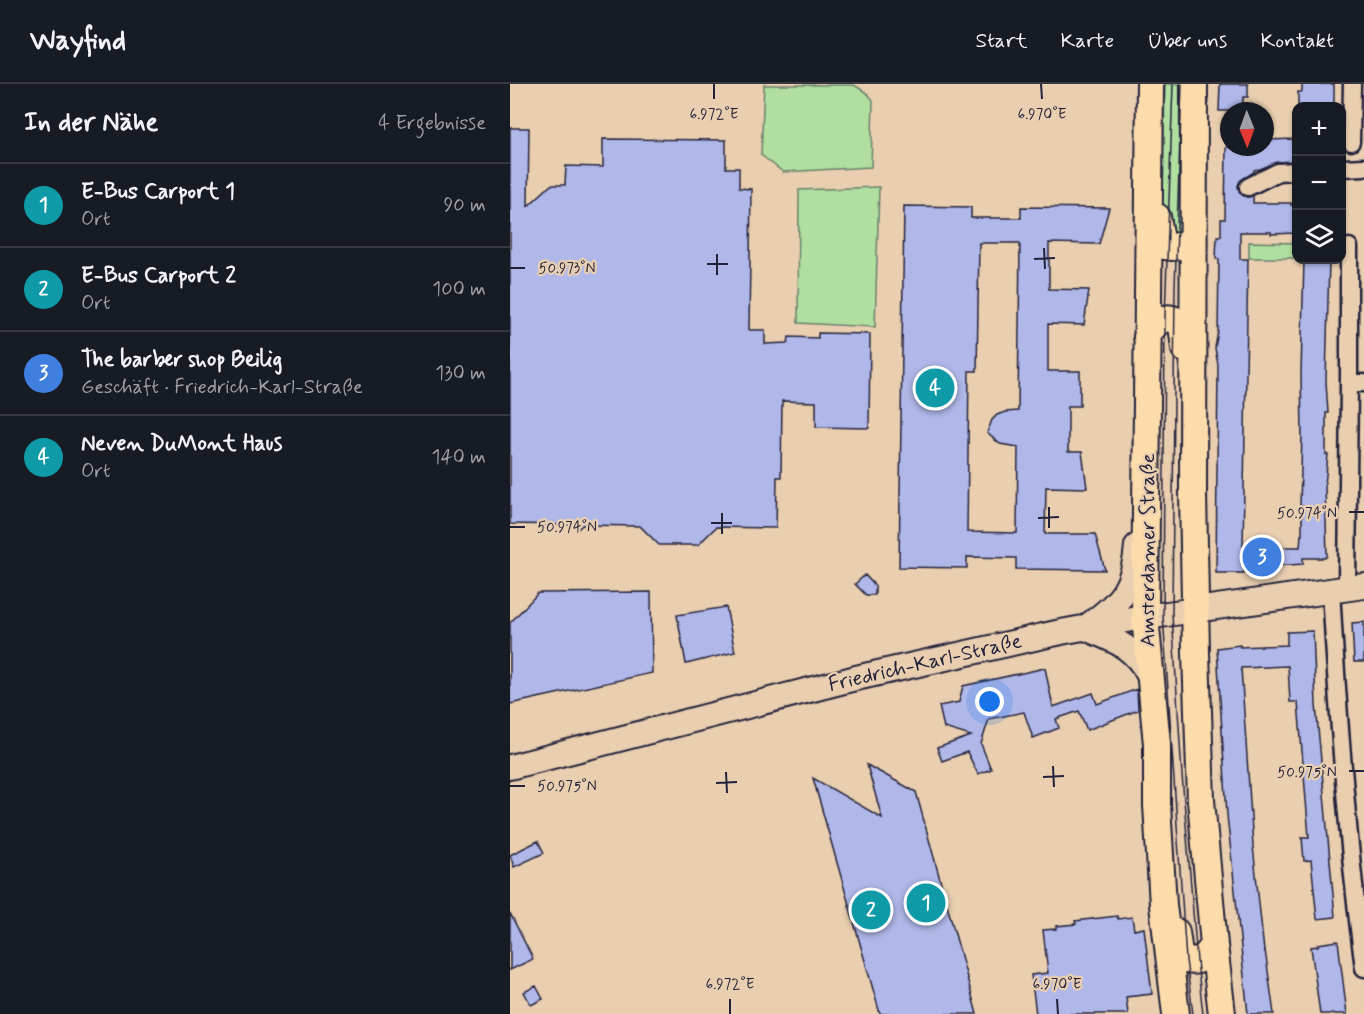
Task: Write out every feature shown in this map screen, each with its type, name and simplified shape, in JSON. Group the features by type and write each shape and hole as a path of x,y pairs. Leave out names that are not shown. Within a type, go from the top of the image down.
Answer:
{"main road":[{"name":"Amsterdamer Straße","path":"1150,84 1147,337 1149,425 1145,617 1157,744 1157,805 1163,905 1176,1014"},
{"path":"1194,84 1192,362 1195,611 1201,800 1222,1014"},
{"path":"1149,207 1158,219 1162,244 1167,247 1182,246 1193,239"},
{"path":"1147,337 1158,321 1165,318 1174,319 1182,325 1185,351 1192,362"},
{"path":"1085,628 1120,600 1133,577 1138,513 1147,498"},
{"name":"Friedrich-Karl-Straße","path":"510,767 856,678 1085,628 1145,617 1347,588"},
{"path":"1085,628 1124,644 1141,660 1149,675"},
{"path":"1163,905 1174,920 1177,943 1183,958 1191,961 1203,958 1214,945"}],"street":[{"path":"1351,142 1352,84"},
{"path":"1346,168 1364,167"},
{"path":"1248,187 1278,172 1292,171"},
{"path":"1349,247 1357,383 1347,588 1337,699 1347,822 1364,968"}],"green space":[{"path":"1165,84 1187,84 1183,223 1172,238 1162,228"},
{"path":"764,85 854,85 867,93 873,100 871,167 783,172 761,155"},
{"path":"879,187 875,327 798,323 799,190"},
{"path":"1249,242 1292,243 1292,258 1249,258"}],"building":[{"path":"1220,84 1248,84 1248,97 1243,97 1243,102 1220,102 1219,111"},
{"path":"1302,84 1334,84 1334,102 1298,102 1298,92 1302,92"},
{"path":"510,128 529,128 528,206 551,185 565,185 566,166 603,167 603,139 726,140 726,168 739,168 739,188 751,189 749,330 765,330 765,344 788,343 789,337 818,338 818,333 870,334 869,428 816,427 816,402 782,401 781,477 777,477 776,528 716,527 698,545 659,545 640,526 582,525 578,529 574,525 510,524"},
{"path":"1292,139 1292,161 1277,162 1254,170 1240,181 1238,186 1242,195 1253,196 1253,203 1291,203 1292,205 1292,233 1240,232 1240,259 1248,259 1243,547 1300,547 1302,535 1302,506 1300,506 1304,264 1329,264 1326,382 1328,413 1326,413 1326,455 1328,455 1325,485 1327,556 1325,558 1303,558 1303,564 1244,568 1244,573 1216,573 1218,365 1215,348 1218,331 1219,259 1216,259 1217,236 1221,236 1221,219 1225,219 1226,156 1274,156 1274,140"},
{"path":"904,206 971,207 971,218 1021,218 1021,207 1109,208 1099,244 1049,243 1049,289 1089,290 1084,325 1048,324 1048,371 1080,371 1080,406 1068,406 1068,452 1082,452 1087,488 1046,487 1045,534 1095,534 1105,570 1016,569 1016,558 967,557 967,568 899,567","holes":["979,243 1020,243 1018,411 997,415 992,420 987,433 1000,444 1018,447 1017,533 967,532 969,371 977,371"]},
{"path":"865,575 875,586 875,595 866,595 855,584"},
{"path":"651,592 652,673 510,704 510,623 538,593"},
{"path":"726,607 735,652 686,664 677,615"},
{"path":"1364,622 1364,662 1354,662 1352,623"},
{"path":"1313,631 1316,705 1335,917 1317,919 1311,860 1304,861 1302,837 1309,837 1298,702 1290,702 1288,666 1241,668 1253,846 1264,951 1274,1014 1248,1014 1227,815 1217,648 1240,645 1240,647 1287,645 1287,632"},
{"path":"1045,668 1053,707 1093,693 1097,704 1137,689 1138,710 1087,730 1079,711 1056,719 1059,728 1033,738 1024,712 989,719 981,744 991,769 978,774 967,752 942,761 937,748 971,736 944,728 939,706 959,702 963,686"},
{"path":"867,765 916,792 977,1014 880,1014 813,778 882,818"},
{"path":"538,841 544,853 514,867 510,855"},
{"path":"510,913 533,959 510,970"},
{"path":"1117,916 1118,919 1132,917 1134,930 1144,928 1152,994 1126,997 1128,1014 1036,1014 1031,975 1048,973 1043,930 1076,924 1075,921"},
{"path":"1338,941 1347,1014 1320,1014 1311,947"},
{"path":"536,986 543,999 531,1005 524,992"}],"tram line":[{"path":"1173,84 1165,318 1163,615 1186,960 1193,1014"},
{"path":"1182,84 1175,287 1172,614 1182,775 1203,1014"}],"place":[{"name":"Neven DuMont Haus","path":"935,388"},
{"name":"The barber shop Beilig","path":"1262,557"},
{"name":"E-Bus Carport 1","path":"926,903"},
{"name":"E-Bus Carport 2","path":"871,910"}]}
